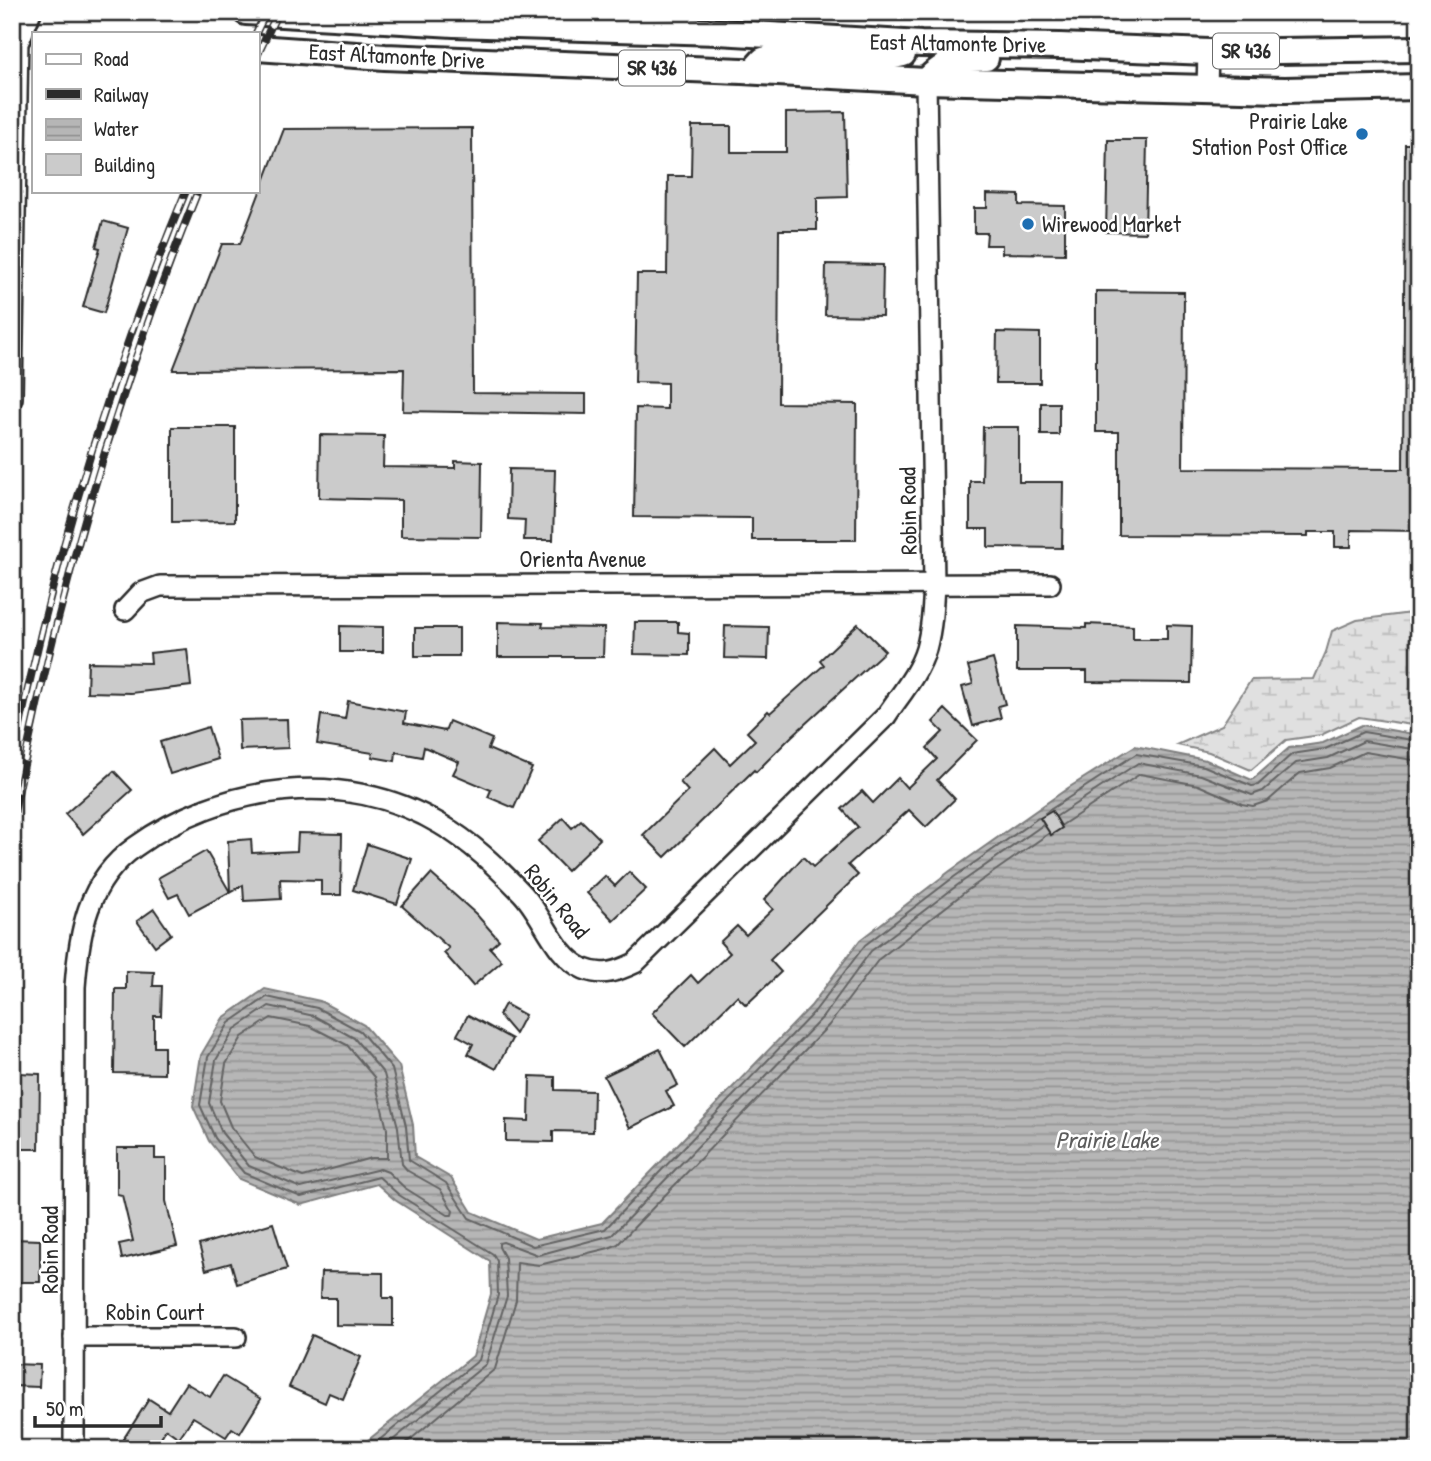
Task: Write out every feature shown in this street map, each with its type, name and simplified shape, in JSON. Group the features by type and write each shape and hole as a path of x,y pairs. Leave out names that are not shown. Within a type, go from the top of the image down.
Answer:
{"main road":[{"path":"19,34 28,12"},
{"name":"East Altamonte Drive","path":"246,12 531,27 718,32 921,44 1208,52 1419,49"},
{"path":"482,62 531,27"},
{"path":"564,65 618,30"},
{"path":"753,71 763,60 781,55 880,59 903,55 921,44"},
{"path":"926,81 935,71 957,60 1044,57 1060,46"},
{"name":"East Altamonte Drive","path":"259,48 385,58 753,71 926,81 1285,90 1419,87"}],"street":[{"path":"12,398 19,34"},
{"path":"1207,88 1208,52"},
{"name":"Robin Road","path":"74,1449 75,987 83,919 99,884 122,856 159,829 212,805 274,790 326,789 386,800 438,823 483,854 524,895 564,953 582,968 600,973 616,972 635,963 886,716 908,684 925,651 932,617 934,583 926,81"},
{"name":"Orienta Avenue","path":"125,610 141,593 160,586 1051,584"},
{"name":"Robin Court","path":"74,1337 236,1336"}],"green space":[{"path":"1419,612 1419,726 1359,717 1321,735 1286,740 1251,770 1209,752 1177,745 1222,725 1251,680 1314,679 1332,631 1357,620"}],"water":[{"name":"Prairie Lake","path":"1362,725 1419,735 1419,1449 357,1449 473,1356 491,1294 490,1261 395,1200 377,1184 301,1205 239,1179 209,1141 193,1106 201,1055 223,1018 265,989 320,1001 364,1025 399,1066 413,1125 415,1157 451,1178 472,1212 536,1239 602,1223 811,1006 860,940 950,871 1068,788 1135,746 1206,760 1252,780 1289,748 1323,743"}],"building":[{"path":"845,112 847,197 817,198 817,230 779,230 778,403 857,404 856,540 752,540 752,518 634,517 636,408 667,409 667,383 635,382 637,274 667,274 668,176 691,176 692,126 731,126 731,152 786,152 786,113"},
{"path":"472,128 473,393 586,394 586,414 403,411 404,369 173,370 222,244 240,244 284,129"},
{"path":"1108,140 1147,140 1145,233 1106,232"},
{"path":"1405,144 1419,144 1419,531 1351,530 1351,547 1335,547 1335,532 1308,532 1308,536 1119,535 1119,432 1096,432 1096,291 1184,292 1183,468 1403,469"},
{"path":"987,194 1019,195 1019,205 1065,206 1065,254 1002,253 1002,245 986,245 987,233 974,233 974,208 987,208"},
{"path":"103,221 128,228 104,313 83,307 100,248 96,247"},
{"path":"826,264 883,265 882,316 825,315"},
{"path":"997,332 1040,333 1040,383 996,383"},
{"path":"1041,403 1059,403 1059,435 1041,435"},
{"path":"172,427 235,427 235,521 172,522"},
{"path":"983,427 1019,427 1019,482 1063,482 1062,548 988,547 988,529 970,529 970,481 982,481"},
{"path":"320,435 384,436 383,467 455,468 455,461 482,462 481,537 401,536 401,500 319,498"},
{"path":"509,469 555,470 553,540 524,540 525,520 508,519"},
{"path":"498,622 543,623 542,627 604,628 603,657 498,657"},
{"path":"635,622 678,622 678,632 689,633 689,655 634,654"},
{"path":"858,624 885,651 756,772 754,770 665,857 643,835 688,791 680,782 715,748 730,764 755,740 747,732 824,665 820,660"},
{"path":"1086,624 1133,626 1133,639 1167,639 1167,625 1192,626 1191,683 1087,682 1087,671 1017,671 1017,626 1086,628"},
{"path":"340,626 383,627 383,652 340,652"},
{"path":"725,626 769,627 768,659 724,658"},
{"path":"415,628 459,628 459,656 415,656"},
{"path":"187,649 191,686 131,693 87,692 88,662 151,663 150,653"},
{"path":"993,659 1005,704 998,706 1001,718 973,726 962,687 973,684 968,666"},
{"path":"348,701 406,712 404,723 445,731 449,721 492,739 488,749 532,768 514,808 488,797 491,790 453,774 459,762 424,747 422,757 396,752 395,761 372,757 373,753 317,744 321,715 345,719"},
{"path":"945,709 977,740 937,780 955,799 926,827 909,810 848,865 858,875 770,960 781,972 746,1005 737,996 685,1047 652,1013 691,975 698,983 730,953 720,942 737,926 746,935 773,909 764,900 803,857 813,867 858,827 842,809 862,791 873,803 898,778 907,788 937,759 927,748 943,732 933,722"},
{"path":"287,719 288,748 240,750 239,720"},
{"path":"208,727 218,759 170,774 160,742"},
{"path":"114,771 132,790 83,834 65,814"},
{"path":"1052,811 1062,828 1051,835 1040,818"},
{"path":"563,818 572,828 581,820 600,839 567,871 538,841"},
{"path":"298,833 342,834 341,895 321,895 321,880 280,879 281,899 244,901 243,885 230,892 228,841 251,839 252,853 297,851"},
{"path":"367,844 412,859 397,904 353,890"},
{"path":"206,851 230,892 189,914 178,894 169,898 158,878"},
{"path":"629,872 646,889 613,920 587,893 605,876 615,886"},
{"path":"431,874 476,914 499,940 490,948 502,961 473,986 444,953 449,948 402,906"},
{"path":"154,909 171,934 155,946 137,921"},
{"path":"126,971 154,972 153,986 162,986 161,1016 154,1016 154,1047 164,1047 164,1074 114,1073 115,989 126,989"},
{"path":"505,1004 525,1015 515,1034 499,1015"},
{"path":"468,1015 512,1039 496,1069 468,1054 473,1044 457,1035"},
{"path":"660,1049 678,1085 666,1091 674,1106 630,1128 604,1076"},
{"path":"18,1073 40,1074 39,1149 17,1149"},
{"path":"530,1076 555,1077 555,1090 594,1091 593,1132 553,1131 553,1142 506,1141 506,1120 529,1121"},
{"path":"117,1148 155,1148 155,1159 166,1159 166,1201 177,1246 122,1259 119,1244 133,1241 122,1195 117,1194"},
{"path":"273,1223 287,1269 237,1284 231,1263 206,1270 199,1245"},
{"path":"12,1239 40,1240 40,1282 16,1282 16,1267 12,1267"},
{"path":"321,1272 383,1273 383,1298 393,1298 393,1326 336,1325 336,1298 320,1298"},
{"path":"312,1335 361,1357 343,1399 329,1393 325,1403 289,1387"},
{"path":"12,1364 40,1365 39,1387 12,1386"},
{"path":"223,1376 261,1399 240,1433 232,1428 226,1437 193,1417 179,1438 166,1429 154,1449 117,1449 149,1399 168,1411 186,1383 210,1397"}],"railway":[{"path":"256,32 266,12"},
{"path":"259,52 278,12"},
{"path":"12,764 45,618 85,473 132,331 186,192"},
{"path":"12,824 47,662 90,503 140,346 198,192"}],"place":[{"name":"Prairie Lake Station Post Office","path":"1362,134"},
{"name":"Wirewood Market","path":"1028,224"}]}
